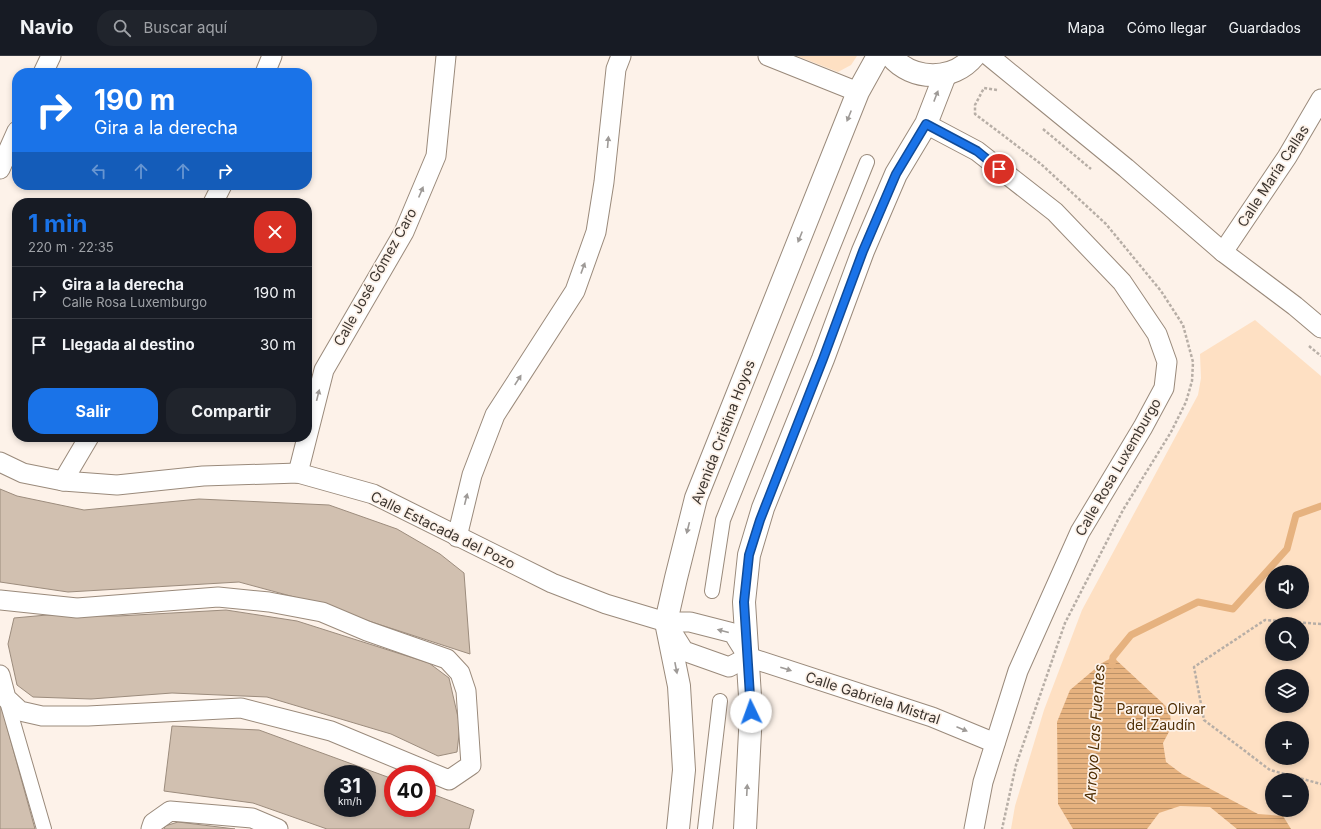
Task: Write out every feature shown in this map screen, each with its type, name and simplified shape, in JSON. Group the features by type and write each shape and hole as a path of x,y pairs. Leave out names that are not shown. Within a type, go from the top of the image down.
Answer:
{"street":[{"path":"45,68 51,56"},
{"path":"267,68 272,56"},
{"name":"Calle José Gómez Caro","path":"312,418 324,370 404,232 436,156 446,56"},
{"path":"457,537 472,475 495,415 574,291 596,232 604,182 616,69 621,56"},
{"path":"768,56 858,92"},
{"name":"Avenida Cristina Hoyos","path":"678,829 684,770 679,686 666,622 696,498 858,92 878,56"},
{"path":"891,56 898,64 919,74 945,75 969,62 974,56"},
{"path":"989,56 1126,168 1223,252 1296,306 1321,328"},
{"path":"745,829 751,712 744,602 749,555 763,508 823,359 863,251 896,174 926,124 945,75"},
{"name":"Calle María Callas","path":"1223,252 1287,157 1321,99"},
{"name":"Calle Rosa Luxemburgo","path":"926,124 977,151 1055,212 1122,282 1157,334 1167,362 1164,388 1143,428 1080,532 1018,671 983,782 974,829"},
{"path":"0,169 12,142"},
{"path":"712,591 722,520 867,162"},
{"path":"63,482 86,442"},
{"name":"Calle José Gómez Caro","path":"298,473 306,442"},
{"name":"Calle Estacada del Pozo","path":"0,462 23,472 63,482 117,485 203,476 298,473 373,494 552,583 606,604 666,622 690,622 733,633 748,658"},
{"path":"0,600 77,608 218,597 269,602 322,612 367,631 447,659 460,673 466,691 471,765 449,780 331,731 241,708 88,716 42,716 20,711 6,698"},
{"path":"666,622 684,651 729,666 748,658"},
{"name":"Calle Gabriela Mistral","path":"748,658 932,716 995,743"},
{"path":"0,675 44,829"},
{"path":"705,829 720,701"},
{"path":"151,829 153,823 170,811 252,818 278,829"}],"path":[{"path":"1000,90 984,88 975,105 975,114 1041,164 1106,224 1161,291 1183,325 1189,342 1193,362 1192,381 1186,402 1171,432 1123,510 1065,623 1016,764 1002,829"},
{"path":"1321,624 1265,620 1194,667 1204,720 1270,770 1321,784"}],"green space":[{"path":"797,56 857,56 851,65 838,72"},
{"name":"Parque Olivar del Zaudín","path":"1255,320 1321,376 1321,829 1011,829 1015,806 1044,710 1082,610 1198,395 1201,378 1200,354"}],"water":[{"path":"1113,657 1170,710 1171,728 1163,743 1166,762 1182,774 1258,814 1265,815 1265,817 1284,817 1291,829 1237,829 1210,807 1180,806 1159,813 1147,829 1073,829 1058,804 1057,722 1070,690 1102,663"}],"building":[{"path":"0,489 17,496 84,510 199,499 329,505 397,529 440,554 464,573 470,654 298,598 239,582 68,592 0,582"},
{"path":"226,610 297,621 429,663 449,678 460,726 457,752 438,756 391,734 267,697 172,693 91,699 33,697 17,685 8,644 14,618 47,615 118,616"},
{"path":"0,699 2,709 35,829 0,829"},
{"path":"172,726 259,730 355,765 324,765 324,817 376,817 376,773 384,776 384,817 436,817 436,795 474,810 469,829 327,829 253,803 164,791"},
{"path":"178,822 235,829 164,829 165,826"}],"waterway":[{"name":"Arroyo Las Fuentes","path":"1112,665 1113,657 1131,635 1198,602 1233,609 1287,549 1296,515 1321,506"}],"route":[{"path":"751,712 744,602 749,555 763,508 823,359 863,251 896,174 926,124 977,151 999,169"}]}
